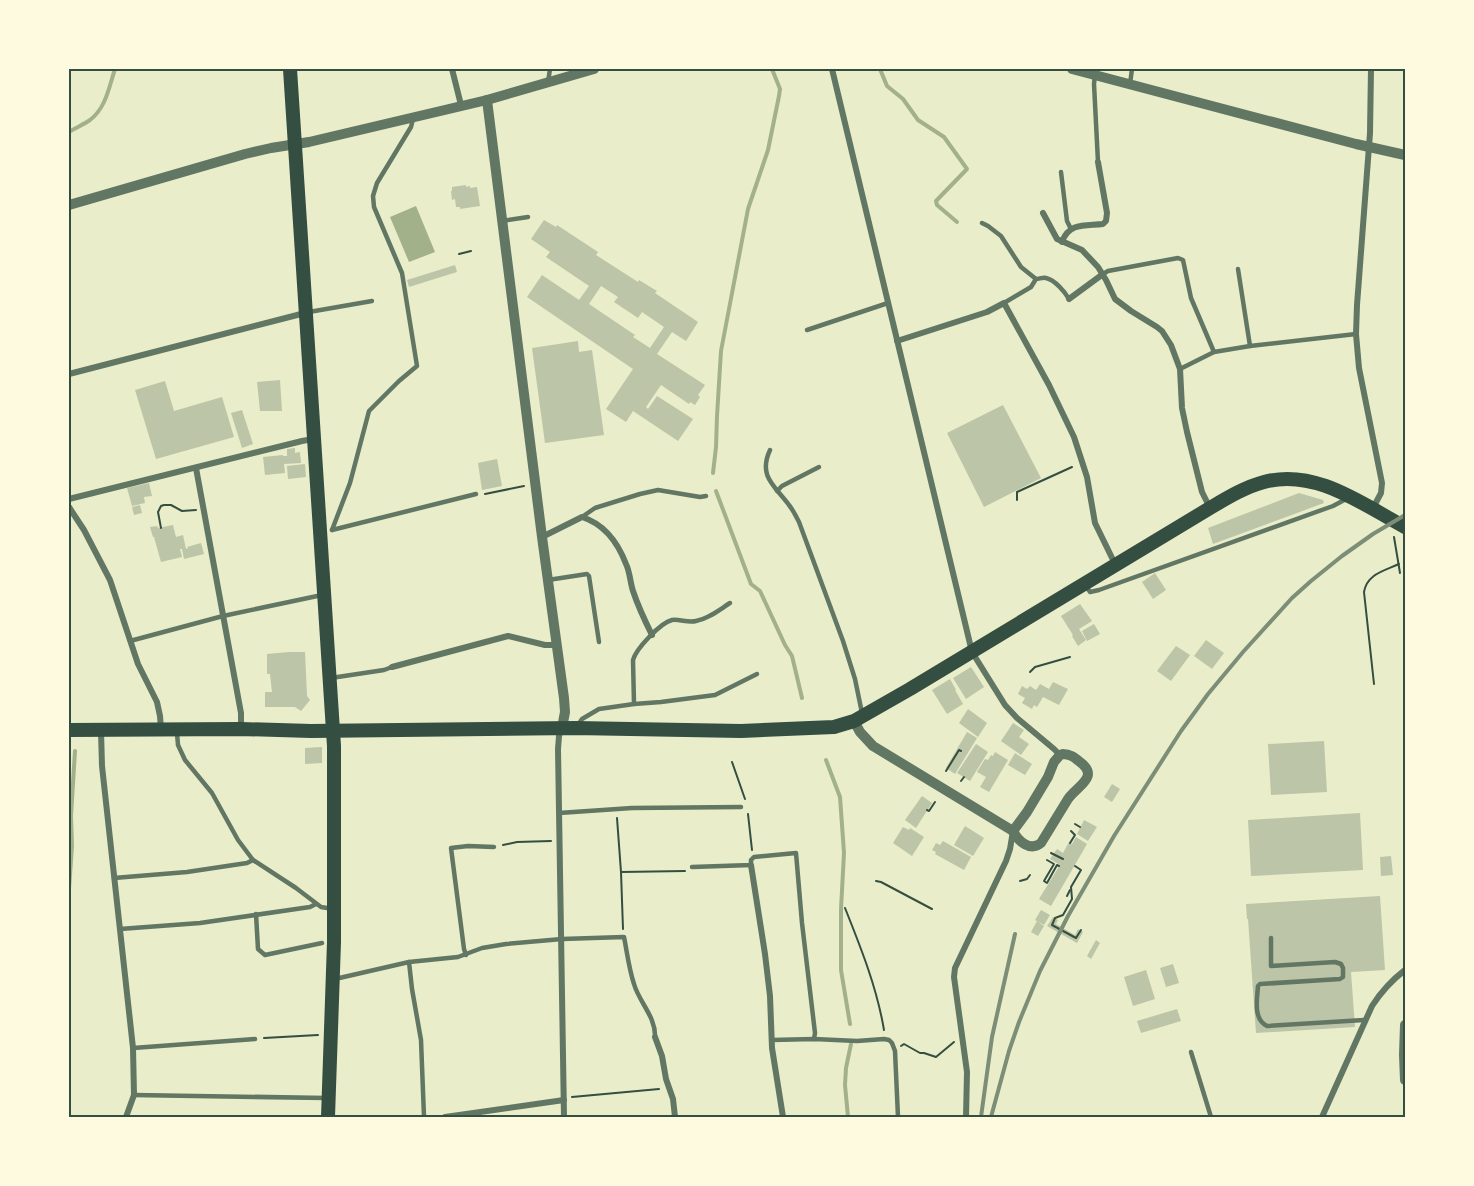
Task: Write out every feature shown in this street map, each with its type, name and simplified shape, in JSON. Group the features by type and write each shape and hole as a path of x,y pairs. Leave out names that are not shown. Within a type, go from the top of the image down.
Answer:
{"main road":[{"path":"290,69 314,439 326,531 324,595 334,746 328,1117"},
{"path":"69,730 332,731 568,728 741,731 828,728 858,718 1246,488 1279,479 1299,479 1319,483 1372,509 1399,528"}],"street":[{"path":"452,69 461,105"},
{"path":"69,205 245,154 487,100 594,69"},
{"path":"832,69 972,651 1014,716 1060,755"},
{"path":"1072,69 1405,155"},
{"path":"1371,69 1369,146 1356,334 1359,368 1382,483 1382,490 1372,509"},
{"path":"487,100 568,728 558,740 566,1099 564,1117"},
{"path":"1062,242 1075,227 1103,224 1106,221 1107,213 1098,162"},
{"path":"1043,213 1054,236 1082,250 1093,261 1119,302 1162,331 1171,345 1180,369 1182,408 1187,432 1202,492 1210,508"},
{"path":"1069,299 1102,274"},
{"path":"897,341 987,312 1004,303 1074,436 1083,462 1095,523 1116,565"},
{"path":"69,374 306,313"},
{"path":"69,499 314,439"},
{"path":"196,468 241,713 241,729"},
{"path":"69,507 84,530 110,580 138,664 157,702 161,730"},
{"path":"542,537 582,517 608,533 627,565 633,591 652,635"},
{"path":"392,667 508,636 545,645 556,645"},
{"path":"858,718 860,732 873,746 1013,831 1017,839 1033,847 1038,846 1071,794 1084,782 1088,774 1087,767 1067,754 1060,755 1054,762 1048,777 1013,831 1006,861 955,968 954,977 967,1072 966,1117"},
{"path":"101,730 102,766 133,1048 134,1095 126,1117"},
{"path":"751,865 765,954 772,1040 783,1117"},
{"path":"1322,1117 1356,1044 1364,1020 1382,992 1405,970"},
{"path":"1405,1025 1405,1080"},
{"path":"655,1037 673,1099 675,1117"},
{"path":"445,1117 566,1099"}],"lane":[{"path":"548,82 550,69"},
{"path":"1130,84 1132,69"},
{"path":"1095,75 1098,162"},
{"path":"326,531 350,483 369,411 417,366 402,273 374,207 372,196 377,183 411,127 414,116"},
{"path":"1060,172 1066,221 1071,229"},
{"path":"502,221 528,217"},
{"path":"982,223 1001,236 1019,264 1035,279"},
{"path":"1102,274 1178,258 1183,260 1191,298 1214,352"},
{"path":"1238,269 1250,346"},
{"path":"1035,279 1048,279 1065,292 1069,299"},
{"path":"1004,303 1031,287 1035,279"},
{"path":"306,313 372,301"},
{"path":"807,330 888,303"},
{"path":"1180,369 1214,352 1356,334"},
{"path":"770,450 766,460 766,474 799,522 836,620 855,679 858,718"},
{"path":"777,491 782,486 819,467"},
{"path":"582,517 595,508 658,490 706,496"},
{"path":"326,531 476,494"},
{"path":"1084,584 1089,592 1099,590 1332,506 1350,497"},
{"path":"548,580 587,574 589,576 599,642"},
{"path":"130,641 223,616 324,595"},
{"path":"634,704 633,660 635,654 652,635 669,621 696,621 706,618 730,603"},
{"path":"329,678 392,667"},
{"path":"568,728 598,709 715,695 758,674"},
{"path":"177,730 177,745 185,760 212,793 252,860 296,888 316,904 325,909 333,909"},
{"path":"559,813 616,809 741,807"},
{"path":"466,955 451,848 494,847"},
{"path":"692,867 751,865 754,857 796,853 814,1039"},
{"path":"114,878 187,872 252,860"},
{"path":"120,929 200,923 310,907 316,904"},
{"path":"256,915 258,949 265,955 322,943"},
{"path":"332,980 409,962 458,957 482,948 506,944 624,937 634,985 649,1014 656,1033 655,1037"},
{"path":"1271,938 1271,966 1335,962 1341,964 1344,973 1340,979 1260,984 1258,986 1258,1017 1263,1025 1364,1020"},
{"path":"409,962 421,1040 424,1117"},
{"path":"133,1048 255,1039"},
{"path":"772,1040 888,1040 892,1043 895,1052 898,1117"},
{"path":"1191,1052 1211,1117"},
{"path":"134,1095 329,1098"}],"path":[{"path":"459,254 471,251"},
{"path":"1017,500 1017,492 1083,462"},
{"path":"476,494 536,484"},
{"path":"161,528 158,514 160,507 164,505 169,504 185,512 203,509"},
{"path":"1399,528 1400,573"},
{"path":"1374,684 1365,585 1370,578 1399,564"},
{"path":"1030,672 1035,668 1070,657"},
{"path":"946,771 959,750 961,751"},
{"path":"961,781 964,777"},
{"path":"927,810 929,811 935,802"},
{"path":"616,809 624,937"},
{"path":"1075,824 1080,827"},
{"path":"1070,843 1075,835 1071,831"},
{"path":"494,847 517,842 560,841"},
{"path":"1051,853 1063,860"},
{"path":"1047,860 1054,864 1044,881 1047,883 1059,866"},
{"path":"1067,896 1081,870 1075,866"},
{"path":"621,872 686,870 692,867"},
{"path":"1020,881 1027,879 1030,874"},
{"path":"876,881 932,909"},
{"path":"1071,887 1072,899 1062,915 1055,918 1052,925 1076,938 1081,930"},
{"path":"845,908 863,953 882,1017 884,1039"},
{"path":"255,1039 323,1034"},
{"path":"895,1052 904,1044 920,1053 936,1057 962,1036"},
{"path":"566,1099 664,1088"}],"shaded area":[{"path":"416,206 435,252 409,262 390,217"}],"building":[{"path":"466,185 470,188 477,187 480,206 460,209 456,207 455,199 452,200 452,187"},
{"path":"544,220 556,227 557,225 598,252 596,255 638,282 639,280 657,291 655,293 698,322 686,341 672,332 657,354 705,385 698,395 700,397 695,405 690,402 689,404 661,385 646,407 648,409 657,396 693,419 678,441 633,411 626,422 606,409 633,369 527,297 542,275 579,300 589,286 546,257 550,252 531,239","holes":["601,286 618,297 614,302 638,318 642,312 664,327 650,348 589,304"]},
{"path":"455,265 457,272 409,287 407,280"},
{"path":"578,341 579,352 592,350 604,435 545,443 532,348"},
{"path":"280,380 282,411 260,411 257,382"},
{"path":"165,381 174,411 222,397 234,437 156,459 135,390"},
{"path":"1003,405 1041,478 984,507 947,433"},
{"path":"242,410 253,444 242,448 231,413"},
{"path":"295,448 295,453 300,452 301,463 284,464 285,473 265,475 263,457 287,456 287,449"},
{"path":"497,459 502,486 482,490 478,463"},
{"path":"305,464 306,477 288,479 287,466"},
{"path":"149,483 152,496 144,497 145,503 132,506 127,488"},
{"path":"1299,493 1323,500 1324,503 1213,544 1208,528"},
{"path":"140,505 142,513 134,515 132,507"},
{"path":"173,525 176,537 183,535 186,549 201,543 204,554 184,559 182,549 180,549 182,557 161,562 150,527"},
{"path":"1155,573 1166,590 1153,599 1142,582"},
{"path":"1080,604 1092,621 1079,629 1086,640 1078,646 1061,616"},
{"path":"1094,624 1100,634 1087,641 1082,631"},
{"path":"1206,640 1224,653 1212,669 1194,656"},
{"path":"1176,646 1190,655 1171,681 1157,671"},
{"path":"305,652 307,696 310,700 301,711 295,707 265,707 265,692 272,692 270,674 267,674 267,654"},
{"path":"971,667 984,687 966,699 953,678"},
{"path":"950,679 963,704 947,714 932,690"},
{"path":"1053,682 1068,689 1059,705 1043,697 1037,707 1034,705 1032,709 1022,703 1025,698 1018,694 1022,686 1027,689 1030,686 1036,690 1040,684 1049,689"},
{"path":"968,709 987,723 978,737 959,723"},
{"path":"1013,723 1024,730 1019,737 1029,744 1021,755 1001,741"},
{"path":"967,732 977,738 955,774 946,768"},
{"path":"1324,741 1327,792 1271,795 1268,744"},
{"path":"976,744 988,752 970,781 957,773"},
{"path":"322,747 322,763 305,764 305,748"},
{"path":"995,752 1008,760 989,792 980,787 986,777 977,772 985,759 988,760"},
{"path":"1015,753 1032,764 1025,775 1008,765"},
{"path":"1112,784 1120,789 1112,802 1104,797"},
{"path":"922,796 932,803 916,828 905,820"},
{"path":"1360,813 1363,870 1251,876 1248,820"},
{"path":"1084,820 1097,827 1088,841 1077,834"},
{"path":"965,826 984,838 973,856 954,845"},
{"path":"903,827 909,830 910,828 924,837 912,856 893,843"},
{"path":"1076,837 1087,844 1051,906 1039,899 1060,865 1050,859 1057,849 1063,853 1069,842 1072,844"},
{"path":"943,841 971,857 964,870 935,854 936,852 932,850 936,843 940,845"},
{"path":"1391,856 1393,875 1381,876 1380,857"},
{"path":"1380,896 1385,970 1351,972 1355,1027 1256,1033 1246,904"},
{"path":"1041,910 1050,915 1044,925 1035,920"},
{"path":"1053,917 1058,920 1056,924 1075,935 1078,929 1083,932 1077,943 1047,926"},
{"path":"1037,921 1044,926 1038,936 1031,932"},
{"path":"1096,940 1100,943 1091,959 1087,956"},
{"path":"1173,964 1179,983 1166,987 1160,968"},
{"path":"1146,970 1155,999 1133,1006 1124,977"},
{"path":"1177,1009 1181,1021 1141,1033 1137,1021"}],"waterway":[{"path":"69,132 90,120 100,110 115,69"},
{"path":"713,473 721,351 748,209 768,150 779,96 780,89 772,69"},
{"path":"880,69 887,86 903,99 918,120 944,137 967,169 936,201 937,205 957,222"},
{"path":"716,491 751,584 760,591 792,656 802,698"},
{"path":"69,889 75,751"},
{"path":"826,760 840,797 844,853 841,970 850,1024"},
{"path":"848,1117 845,1085 851,1044"}],"railway":[{"path":"991,1117 1009,1051 1040,971 1068,916 1114,836 1181,731 1243,652 1292,598 1342,556 1405,515"},
{"path":"981,1117 992,1037 1015,934"}]}
